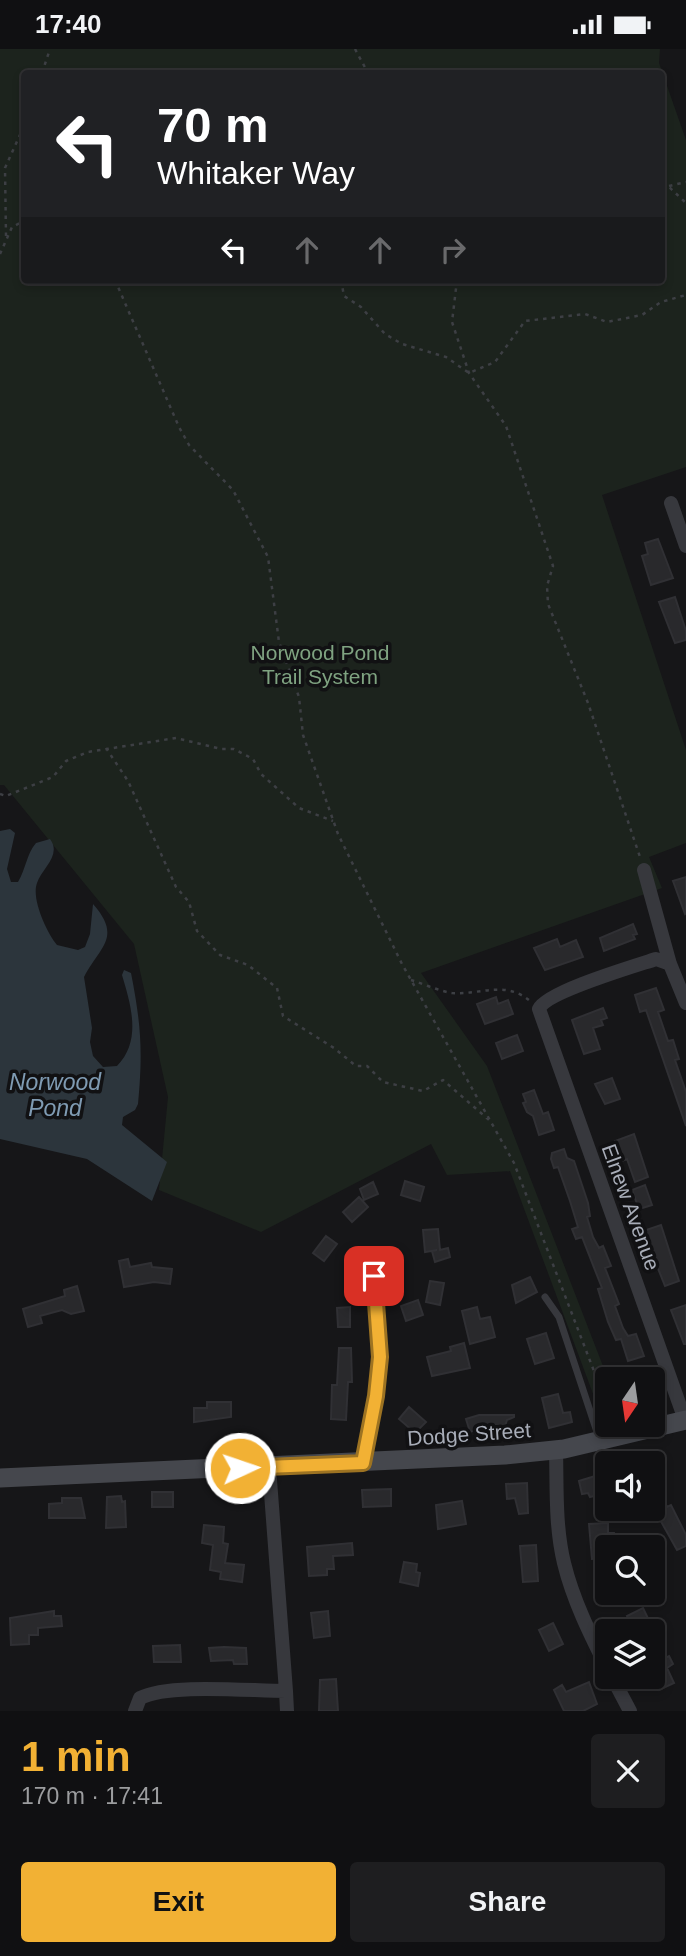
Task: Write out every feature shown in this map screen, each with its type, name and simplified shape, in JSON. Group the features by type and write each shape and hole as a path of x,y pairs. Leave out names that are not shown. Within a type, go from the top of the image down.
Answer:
{"main road":[{"name":"Dodge Street","path":"0,1478 363,1463 556,1450 686,1420"}],"street":[{"path":"671,503 686,546"},
{"path":"644,870 670,964 686,1003"},
{"path":"539,1009 541,1003 559,994 643,963 656,959 670,964"},
{"name":"Elnew Avenue","path":"539,1009 686,1420"},
{"path":"363,1463 380,1357 374,1276"},
{"path":"556,1450 557,1516 563,1562 577,1605 595,1643"},
{"path":"269,1467 287,1711"},
{"path":"618,1689 629,1711"},
{"path":"135,1711 139,1698 152,1691 286,1691"}],"lane":[{"path":"545,1297 559,1317 600,1442"}],"path":[{"path":"43,70 50,49"},
{"path":"355,49 367,70"},
{"path":"6,236 5,168 21,132"},
{"path":"665,186 686,182"},
{"path":"668,186 686,203"},
{"path":"0,254 12,227 21,222"},
{"path":"116,284 189,445 233,490 268,557 279,642 299,697 303,735 333,821 411,980 514,1163 595,1374"},
{"path":"342,284 344,296 361,307 384,334 402,344 446,357 469,373"},
{"path":"457,284 452,322 469,373 506,426 553,566 547,586 548,604 588,703 644,870"},
{"path":"469,373 495,362 525,321 584,314 607,322 642,315 661,302 686,295"},
{"path":"0,794 6,796 52,777 66,761 106,748 176,738 221,749 234,749 253,759 261,774 299,808 333,821"},
{"path":"106,748 128,781 176,887 189,902 197,931 220,955 248,965 277,988 283,1016 334,1048 356,1066 368,1066 383,1082 423,1091 443,1080 491,1122"},
{"path":"411,980 449,993 506,989 521,994 539,1009"}],"green space":[{"name":"Norwood Pond Trail System","path":"0,49 660,49 661,70 21,70 21,284 665,284 665,80 686,140 686,467 602,495 686,750 686,843 649,857 662,888 421,973 487,1066 603,1367 595,1367 595,1399 510,1171 447,1175 431,1144 261,1232 159,1190 168,1097 134,944 4,785 0,785"}],"water":[{"name":"Norwood Pond","path":"10,829 15,833 7,869 11,882 18,882 36,843 50,839 53,845 50,861 37,883 36,898 49,933 57,945 78,950 85,947 90,934 93,904 106,926 105,942 84,977 92,1028 90,1042 93,1056 103,1067 117,1066 130,1045 131,1010 122,975 124,970 131,973 140,1038 140,1085 138,1104 135,1110 123,1117 122,1125 167,1162 152,1201 87,1159 0,1139 0,831"}],"building":[{"path":"658,539 673,578 651,585 642,556 648,554 645,543"},
{"path":"675,597 686,631 686,640 675,643 659,602"},
{"path":"686,877 686,913 685,914 673,881"},
{"path":"633,924 637,934 633,935 635,939 604,951 600,938"},
{"path":"557,939 560,947 576,940 583,957 545,970 534,948"},
{"path":"656,988 664,1010 658,1012 668,1041 673,1040 679,1059 675,1060 686,1092 686,1126 646,1010 640,1012 635,995"},
{"path":"496,997 498,1004 508,1000 513,1014 485,1024 477,1004"},
{"path":"603,1008 607,1018 601,1020 603,1025 593,1028 600,1049 584,1054 572,1020"},
{"path":"517,1035 523,1051 502,1059 496,1043"},
{"path":"612,1078 620,1099 605,1104 595,1084"},
{"path":"534,1090 543,1114 548,1112 554,1130 539,1135 533,1116 527,1112 523,1103 526,1102 523,1094"},
{"path":"634,1134 648,1177 635,1182 627,1159 622,1161 615,1141"},
{"path":"564,1149 567,1158 574,1161 588,1203 590,1216 587,1217 593,1237 599,1248 603,1246 611,1266 605,1268 619,1304 615,1306 623,1328 628,1336 636,1334 644,1356 628,1361 621,1339 616,1340 598,1289 602,1288 582,1237 576,1239 572,1229 578,1227 558,1167 554,1168 551,1159 552,1153"},
{"path":"405,1181 424,1187 420,1201 401,1195"},
{"path":"373,1182 378,1194 364,1200 360,1189"},
{"path":"645,1185 652,1205 639,1209 632,1190"},
{"path":"359,1197 368,1207 352,1222 343,1212"},
{"path":"661,1225 679,1281 665,1286 643,1231"},
{"path":"438,1229 440,1250 448,1248 450,1257 435,1262 432,1251 437,1250 425,1252 423,1230"},
{"path":"326,1236 337,1244 324,1261 313,1253"},
{"path":"128,1259 130,1267 151,1263 152,1267 172,1269 170,1284 154,1282 124,1287 119,1261"},
{"path":"530,1277 537,1292 516,1303 512,1285"},
{"path":"430,1281 444,1283 440,1305 426,1302"},
{"path":"77,1286 84,1311 71,1314 62,1310 40,1316 42,1323 28,1327 23,1309 65,1296 64,1290"},
{"path":"418,1300 423,1315 406,1321 401,1306"},
{"path":"686,1305 686,1344 684,1344 671,1310"},
{"path":"350,1307 350,1327 338,1327 337,1308"},
{"path":"477,1307 480,1319 490,1317 495,1337 470,1344 462,1311"},
{"path":"546,1333 554,1358 535,1364 527,1339"},
{"path":"464,1343 470,1368 432,1376 427,1357 451,1351 450,1347"},
{"path":"339,1348 351,1348 352,1382 348,1382 346,1420 331,1419 332,1385 337,1385"},
{"path":"558,1394 563,1413 570,1412 572,1422 549,1428 542,1398"},
{"path":"207,1402 231,1402 231,1417 194,1422 194,1408 207,1408"},
{"path":"409,1407 426,1422 415,1433 399,1419"},
{"path":"479,1415 514,1417 507,1420 504,1429 489,1430 489,1425 470,1432 466,1419"},
{"path":"595,1476 595,1496 582,1494 579,1481"},
{"path":"527,1483 528,1513 519,1514 515,1498 507,1499 506,1484"},
{"path":"391,1489 391,1506 363,1507 362,1490"},
{"path":"152,1492 173,1492 173,1507 152,1507"},
{"path":"121,1496 122,1502 125,1501 126,1527 106,1528 107,1497"},
{"path":"62,1498 81,1498 85,1518 49,1518 49,1504 62,1503"},
{"path":"462,1501 466,1524 438,1529 436,1505"},
{"path":"665,1503 667,1507 671,1505 686,1535 686,1546 677,1550 661,1521 665,1521"},
{"path":"608,1523 608,1533 614,1533 595,1535 595,1559 592,1559 589,1524"},
{"path":"204,1525 224,1527 223,1543 228,1544 225,1563 244,1565 242,1582 220,1579 221,1572 210,1570 213,1545 202,1543"},
{"path":"352,1543 353,1555 333,1556 334,1569 327,1569 327,1575 309,1576 307,1547"},
{"path":"536,1545 538,1581 523,1582 520,1546"},
{"path":"404,1562 417,1564 416,1572 420,1573 418,1586 400,1582"},
{"path":"643,1608 648,1619 628,1619 627,1616"},
{"path":"54,1611 54,1616 61,1616 62,1626 38,1628 38,1635 29,1635 29,1644 11,1645 10,1618"},
{"path":"328,1611 330,1636 314,1638 311,1613"},
{"path":"553,1623 563,1644 549,1651 539,1630"},
{"path":"180,1645 181,1662 154,1662 153,1646"},
{"path":"209,1648 246,1648 247,1664 234,1664 233,1660 211,1661"},
{"path":"669,1656 673,1664 667,1668 674,1683 665,1687 665,1658"},
{"path":"336,1679 338,1711 319,1711 320,1680"},
{"path":"589,1682 597,1704 583,1711 564,1711 554,1690 562,1685 566,1692"}],"route":[{"path":"240,1468 363,1463 376,1396 380,1357 374,1276"}]}
